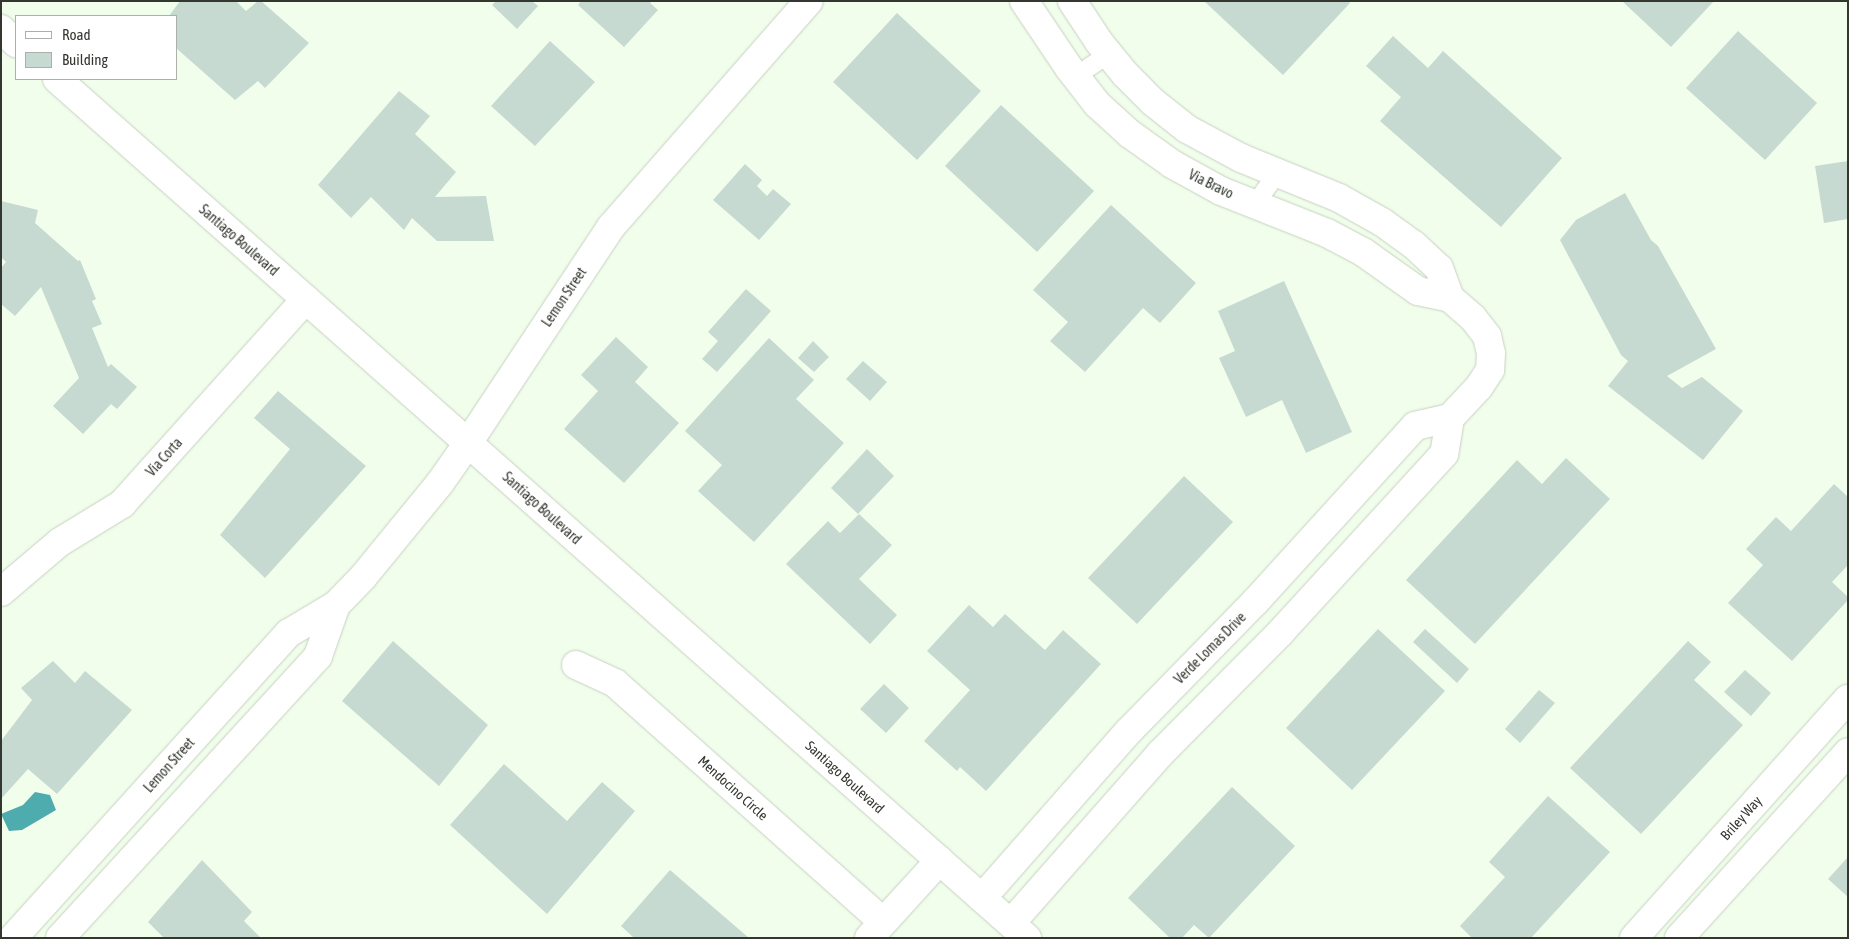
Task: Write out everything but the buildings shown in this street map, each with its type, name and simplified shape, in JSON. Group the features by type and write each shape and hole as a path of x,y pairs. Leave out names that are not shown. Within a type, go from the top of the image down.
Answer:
{"street":[{"name":"Lemon Street","path":"13,938 289,633 336,605 363,577 404,528 468,443 611,227 808,1"},
{"name":"Via Bravo","path":"1024,1 1097,104 1137,139 1172,164 1221,191 1327,233 1363,252 1418,291 1450,298"},
{"path":"1019,931 1160,754 1280,633 1444,454 1450,418 1479,387 1490,370 1492,353 1487,336 1478,324 1450,298 1440,268 1414,245 1382,222 1339,198 1241,158 1188,129 1153,102 1109,54 1072,1"},
{"path":"1,30 15,42"},
{"name":"Santiago Boulevard","path":"58,80 1019,931"},
{"name":"Via Corta","path":"1,592 60,542 122,504 306,299"},
{"name":"Verde Lomas Drive","path":"982,898 1128,732 1255,602 1414,426 1450,418"},
{"name":"Lemon Street","path":"60,938 318,656 336,605"},
{"name":"Mendocino Circle","path":"576,665 615,683 876,930"},
{"name":"Briley Way","path":"1634,938 1848,699"},
{"path":"1678,938 1848,752"},
{"path":"1723,838 1749,860"},
{"path":"876,930 940,860"}],"lane":[{"path":"1076,76 1109,54"},
{"path":"1255,204 1278,172"}],"water":[{"path":"35,792 50,795 56,810 22,830 9,831 1,814 23,805"}]}
